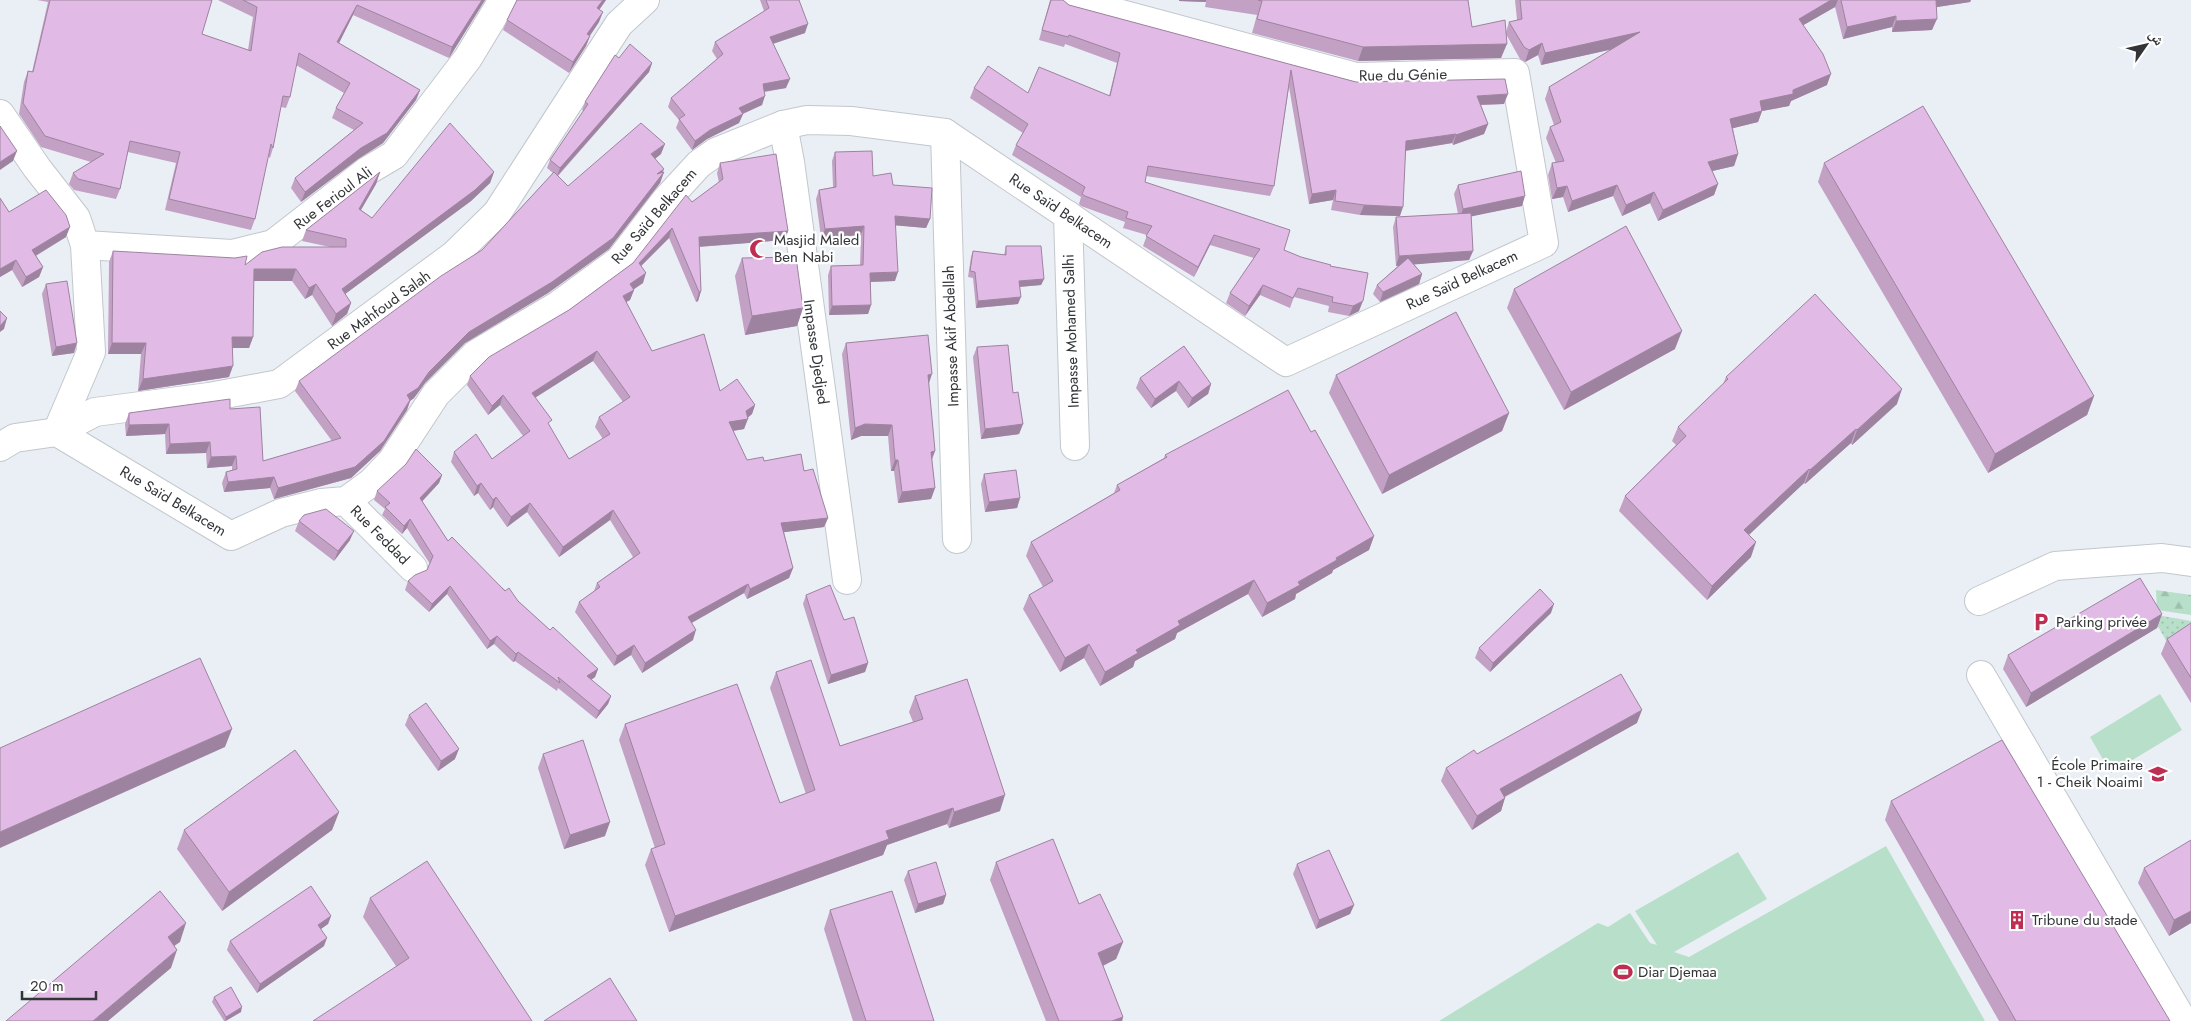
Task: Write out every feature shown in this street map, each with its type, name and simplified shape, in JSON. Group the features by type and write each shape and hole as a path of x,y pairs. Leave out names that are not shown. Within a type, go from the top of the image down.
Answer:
{"street":[{"name":"Rue Ferioul Ali","path":"85,245 232,254 273,244 367,170 394,155 468,58 503,0"},
{"name":"Rue Mahfoud Salah","path":"0,447 16,438 57,432 95,412 209,397 279,384 454,255 497,212 619,24 645,0"},
{"name":"Rue du Génie","path":"1069,0 1356,77 1515,73 1544,243"},
{"path":"0,114 37,168 76,218 85,245 91,352 57,432"},
{"name":"Rue Saïd Belkacem","path":"57,432 231,536 281,512 346,501 372,482 392,461 436,394 476,354 557,306 620,260 665,201 699,164 716,152 783,124 806,120 851,121 945,133 1286,362 1544,243"},
{"name":"Impasse Djedjed","path":"783,124 790,162 847,580"},
{"name":"Impasse Akif Abdellah","path":"945,133 957,539"},
{"name":"Impasse Mohamed Salhi","path":"1068,215 1075,446"},
{"name":"Rue Feddad","path":"346,501 413,568"},
{"path":"1979,601 2054,566 2162,558 2191,562"},
{"path":"1981,675 2183,1021"}],"green space":[{"path":"2156,590 2191,595 2191,615 2157,610"},
{"path":"2151,614 2191,621 2191,630 2168,644"},
{"path":"2160,694 2182,730 2111,773 2090,737"},
{"path":"1886,846 1985,1021 1439,1021 1598,923 1608,927 1630,913 1650,943 1657,945 1635,911 1738,852 1767,899 1674,952 1689,957"}],"building":[{"path":"50,0 212,0 202,34 251,51 257,7 243,0 482,0 452,47 357,5 337,42 420,90 387,133 361,148 305,192 295,178 363,123 336,108 350,83 299,53 290,97 283,96 273,148 271,144 255,219 169,199 180,152 130,141 120,189 78,179 73,173 104,154 45,136 23,103 28,71 33,72"},
{"path":"517,0 603,0 597,8 603,12 587,34 590,36 573,62 507,20"},
{"path":"766,0 799,0 808,24 770,37 790,79 763,84 765,96 739,108 743,114 710,130 695,141 679,119 685,115 671,98 723,54 715,42 769,8"},
{"path":"1051,0 1063,0 1069,5 1356,82 1505,79 1508,94 1477,96 1488,124 1456,135 1406,141 1403,207 1335,201 1336,190 1312,194 1291,70 1274,186 1148,166 1145,182 1290,230 1284,250 1330,266 1368,273 1363,301 1353,306 1332,302 1333,297 1298,288 1293,298 1263,285 1249,306 1230,293 1260,249 1214,235 1198,267 1146,236 1152,226 1126,218 1128,212 1085,196 1082,194 1085,187 1016,145 1028,124 974,88 988,66 1028,93 1039,67 1110,96 1120,53 1069,35 1068,37 1042,30"},
{"path":"1258,0 1468,0 1472,27 1505,20 1507,44 1363,47 1257,19 1262,1"},
{"path":"1520,0 1831,0 1799,19 1823,54 1831,74 1793,90 1793,94 1760,101 1762,111 1730,119 1738,154 1708,162 1718,184 1663,210 1654,192 1626,205 1617,185 1572,201 1567,186 1557,188 1552,163 1564,161 1550,127 1561,122 1549,87 1640,32 1545,53 1542,43 1529,50 1524,47 1509,22 1522,19"},
{"path":"1841,0 1936,0 1937,19 1896,21 1896,16 1847,27"},
{"path":"630,44 652,63 560,168 550,160 588,104 585,102 615,55 619,58"},
{"path":"1923,106 2094,396 1995,454 1824,163"},
{"path":"450,123 494,172 475,190 342,289 351,303 336,314 316,284 309,288 296,269 254,269 253,337 232,337 233,366 143,379 146,343 112,343 113,251 235,258 247,256 245,265 262,252 282,247 346,247 346,239 306,230 380,172 359,209 372,218"},
{"path":"641,123 665,144 651,154 664,169 657,174 664,172 613,238 552,282 469,332 429,372 418,388 407,395 410,400 384,441 355,467 278,488 274,477 228,482 226,472 237,469 236,456 211,457 210,442 170,444 169,424 129,425 129,413 230,399 230,409 260,407 263,461 341,438 299,381 441,276 482,250 554,172 568,186"},
{"path":"0,126 17,151 0,162"},
{"path":"872,151 873,176 891,173 893,185 932,188 930,219 895,216 898,272 870,273 871,305 832,306 831,266 863,265 864,226 825,229 819,190 836,187 835,152"},
{"path":"776,154 788,231 699,237 701,291 699,292 672,228 639,263 646,273 630,284 634,290 623,296 652,351 704,334 720,391 737,379 755,405 746,411 748,419 729,422 747,460 763,457 764,461 801,454 804,471 813,469 828,518 781,523 793,568 750,589 748,584 688,617 696,630 645,663 634,645 617,656 579,602 600,587 597,583 640,553 613,510 563,547 530,503 511,517 496,497 493,500 481,483 477,486 454,452 476,434 492,459 530,431 503,395 492,406 470,376 489,357 569,310 633,263 686,195 692,202 723,179 720,163","holes":["597,351 630,397 599,417 610,434 569,459 548,423 552,420 532,393"]},
{"path":"1521,171 1525,196 1463,209 1458,185"},
{"path":"46,190 66,215 70,227 32,250 43,267 26,277 16,260 0,269 0,198 9,212"},
{"path":"1471,213 1473,251 1399,256 1396,217"},
{"path":"1626,226 1682,331 1571,392 1514,289"},
{"path":"1006,246 1041,246 1044,279 1019,281 1021,297 978,301 975,272 970,271 973,251 1006,255"},
{"path":"796,257 803,308 752,316 742,258"},
{"path":"1408,258 1422,274 1383,292 1377,285"},
{"path":"67,281 77,343 56,347 46,284"},
{"path":"1815,294 1902,389 1857,430 1809,469 1744,530 1756,542 1712,586 1625,496 1686,436 1678,427 1728,379 1726,377"},
{"path":"0,311 7,318 0,326"},
{"path":"1456,312 1509,413 1389,475 1336,375"},
{"path":"928,335 932,374 928,375 935,451 931,452 935,488 902,492 898,460 895,460 892,425 865,424 855,428 846,343"},
{"path":"1008,345 1013,393 1018,392 1023,424 985,429 977,347"},
{"path":"1184,346 1211,384 1192,398 1179,381 1155,399 1140,378"},
{"path":"1288,390 1311,432 1315,430 1374,536 1298,582 1300,585 1267,603 1254,580 1178,621 1180,625 1136,650 1138,653 1105,672 1089,644 1065,658 1029,595 1053,581 1031,542 1120,490 1117,485 1167,457 1165,455"},
{"path":"416,449 442,475 420,498 448,541 452,537 505,591 509,588 518,601 550,630 553,627 598,669 587,676 611,696 599,711 558,677 560,683 518,652 516,654 497,636 490,641 450,586 432,604 408,581 415,575 427,570 433,556 410,519 404,526 385,507 390,503 377,491 406,464"},
{"path":"1016,470 1020,498 989,502 984,474"},
{"path":"326,509 354,531 338,551 299,521 304,515"},
{"path":"2140,578 2162,614 2031,693 2008,655"},
{"path":"830,585 844,620 854,617 868,663 831,675 806,595"},
{"path":"1540,589 1554,604 1493,663 1479,648"},
{"path":"2191,623 2191,678 2167,639"},
{"path":"200,658 232,729 0,832 0,748"},
{"path":"811,660 840,746 923,719 915,696 967,679 1005,795 954,812 953,808 886,831 889,839 675,916 651,849 665,844 625,724 737,684 780,803 815,790 776,672"},
{"path":"1621,674 1642,710 1500,789 1505,798 1477,816 1446,768 1474,750 1477,754"},
{"path":"426,703 459,749 441,761 409,715"},
{"path":"583,740 610,822 570,835 543,754"},
{"name":"Tribune du stade","path":"2002,740 2170,1021 2016,1021 1891,801"},
{"path":"295,750 339,812 229,892 184,830"},
{"path":"1053,839 1079,904 1100,894 1123,942 1098,953 1123,1017 1112,1021 1059,1021 996,862"},
{"path":"2191,840 2191,911 2174,920 2144,868"},
{"path":"1329,850 1354,905 1319,920 1297,864"},
{"path":"427,861 532,1021 313,1021 409,958 370,898"},
{"path":"936,862 946,895 918,904 908,871"},
{"path":"311,886 331,916 318,925 327,938 260,984 230,941"},
{"path":"160,891 186,923 168,937 177,950 93,1021 6,1021"},
{"path":"892,891 934,1021 866,1021 830,910"},
{"path":"610,978 637,1021 544,1021"},
{"path":"231,987 242,1007 226,1017 214,997"}],"place":[{"name":"Masjid Maled Ben Nabi","path":"759,249"},
{"name":"Parking privée","path":"2041,622"},
{"name":"École Primaire 1 - Cheik Noaimi","path":"2158,774"},
{"name":"Tribune du stade","path":"2017,920"},
{"name":"Diar Djemaa","path":"1623,972"}]}
